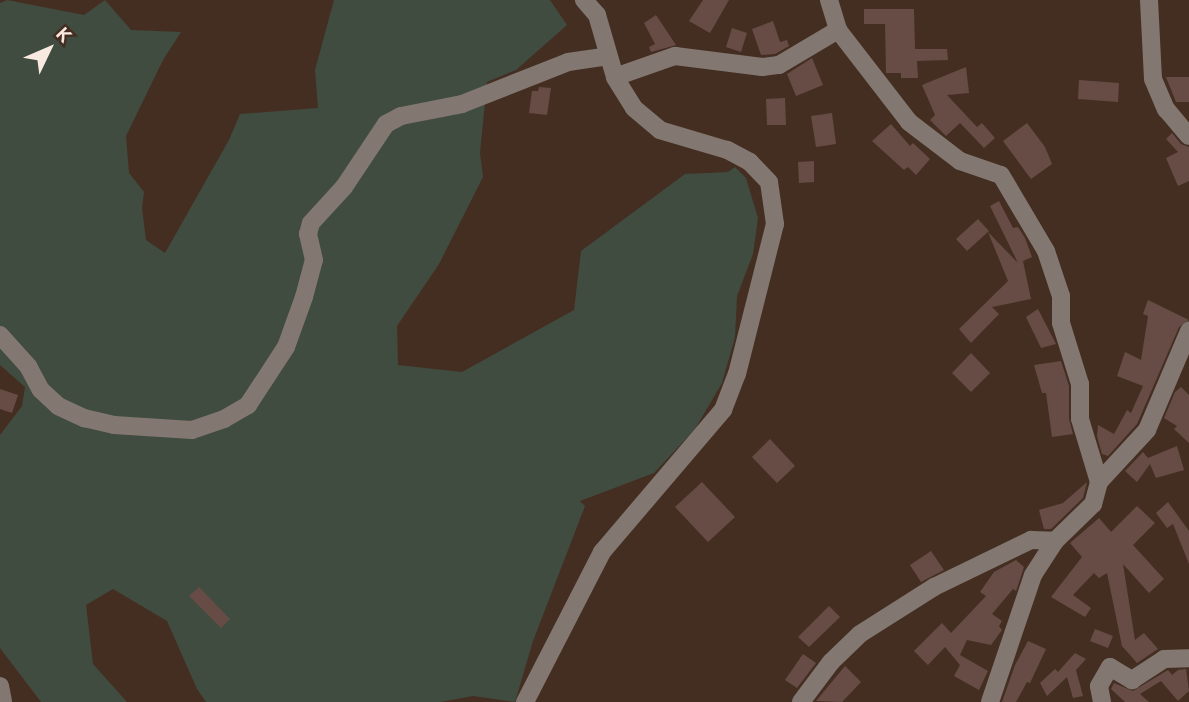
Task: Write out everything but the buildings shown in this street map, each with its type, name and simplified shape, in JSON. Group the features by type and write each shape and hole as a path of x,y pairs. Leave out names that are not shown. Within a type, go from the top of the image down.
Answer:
{"street":[{"path":"525,702 602,552 723,410 737,374 775,224 769,182 750,162 727,150 660,130 634,108 615,77 597,15 584,0"},
{"path":"829,0 838,30 909,122 960,161 1001,175 1046,251 1060,296 1061,323 1080,384 1080,419 1099,482"},
{"path":"1149,0 1153,79 1166,109 1189,136"},
{"path":"615,77 675,56 762,67 779,65 838,30"},
{"path":"0,335 28,366 41,390 58,406 84,418 114,425 192,430 224,419 248,405 285,347 304,297 314,260 308,234 311,223 344,187 386,124 401,116 463,104 568,62 609,56"},
{"path":"990,702 1033,575 1055,541 1093,504 1099,482 1147,430 1189,331"},
{"path":"801,702 831,662 860,634 913,600 1031,540 1055,541"},
{"path":"1102,702 1099,686 1110,667 1132,680 1164,659 1189,658"},
{"path":"0,686 3,702"}],"green space":[{"path":"7,0 84,15 105,0 131,30 181,32 163,60 126,136 129,173 144,192 142,208 146,240 165,253 229,140 240,114 318,108 315,70 334,0 550,0 567,25 516,70 487,82 480,153 483,177 439,264 397,326 398,365 462,372 574,310 581,251 685,174 728,172 735,167 746,178 758,218 753,254 737,296 735,337 722,383 695,429 654,473 580,501 585,506 533,641 515,702 473,696 440,702 206,702 197,689 167,621 113,589 86,605 93,664 127,702 41,702 0,648 0,435 22,406 25,387 0,365 0,3"}]}
